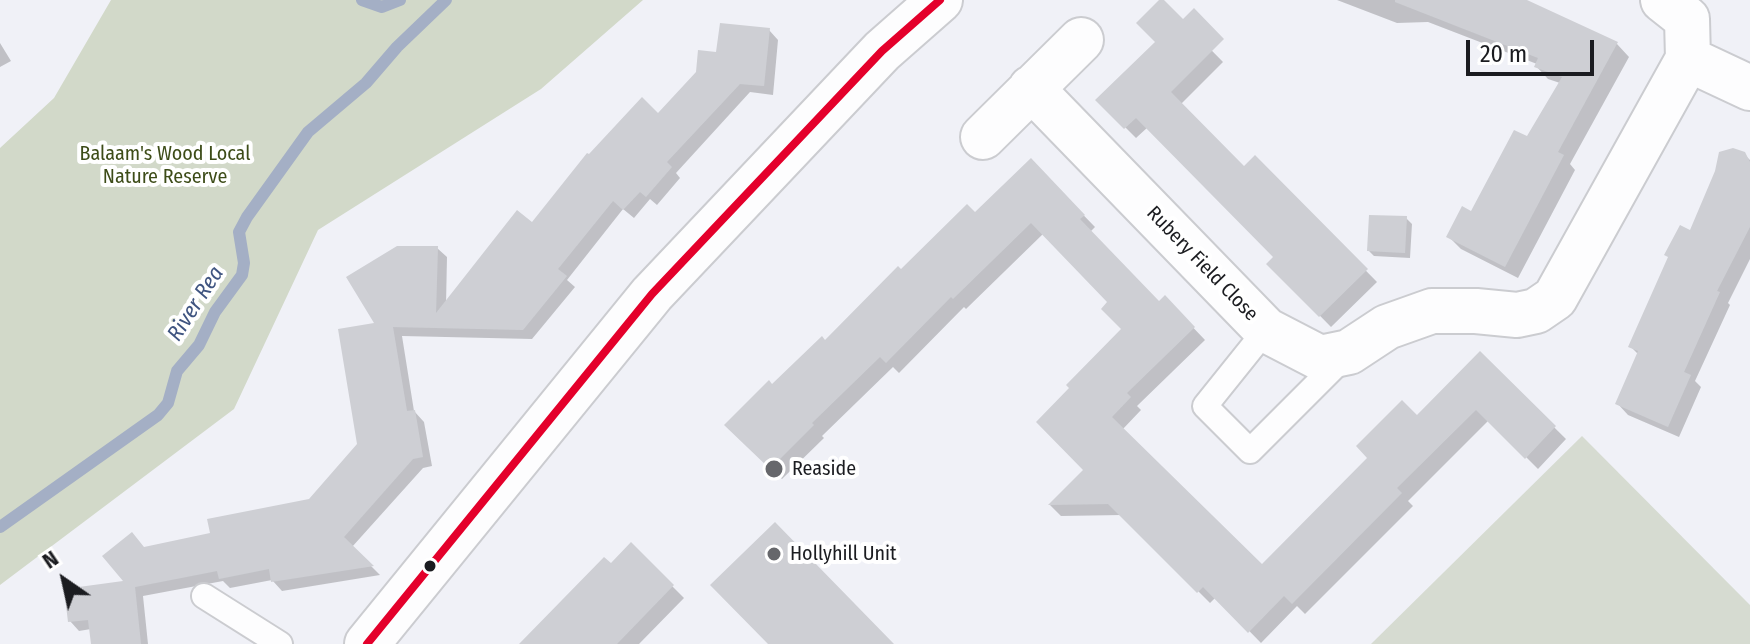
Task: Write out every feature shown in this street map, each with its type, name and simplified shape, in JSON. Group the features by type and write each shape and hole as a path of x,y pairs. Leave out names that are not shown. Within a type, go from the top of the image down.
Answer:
{"street":[{"path":"367,644 652,294 882,51 940,0"},
{"path":"1349,352 1387,327 1432,311 1517,315 1536,311 1555,298 1688,59 1687,19 1663,0"},
{"path":"983,137 1081,40"},
{"path":"1688,59 1750,88"},
{"name":"Rubery Field Close","path":"1031,88 1266,330 1320,358 1349,352"}],"lane":[{"path":"1266,330 1205,406 1250,451 1349,352"},
{"path":"204,596 280,644"}],"shaded area":[{"path":"1582,436 1750,605 1750,644 1371,644"}],"green space":[{"name":"Balaam's Wood Local Nature Reserve","path":"111,0 643,0 541,89 318,230 234,409 0,585 0,148 54,98"}],"building":[{"path":"1159,0 1164,0 1183,19 1194,8 1224,39 1171,92 1244,166 1255,155 1368,269 1319,317 1266,264 1273,257 1136,118 1124,129 1095,100 1155,42 1136,23"},
{"path":"1395,0 1527,0 1618,42 1558,152 1564,155 1505,267 1446,237 1462,206 1471,211 1514,130 1527,136 1562,77 1534,67 1538,58"},
{"path":"720,23 770,28 764,86 740,84 667,162 672,167 646,197 640,192 623,210 613,201 558,269 567,276 523,330 393,327 407,411 415,410 423,457 413,459 344,537 374,566 271,582 269,569 219,579 217,571 135,587 141,644 91,644 88,620 68,622 64,589 123,581 102,556 132,532 144,547 210,533 207,519 309,499 357,444 338,329 374,323 346,277 397,246 438,246 436,313 517,210 532,222 587,153 642,97 658,113 696,72 698,50 716,52"},
{"path":"1733,148 1745,152 1750,162 1750,227 1717,291 1720,292 1684,372 1691,375 1668,427 1615,404 1638,351 1628,347 1668,257 1664,255 1680,225 1690,230 1715,171 1719,152"},
{"path":"1031,158 1085,215 1080,219 1159,301 1165,295 1195,327 1127,393 1131,397 1112,417 1262,564 1367,458 1356,446 1402,400 1417,415 1480,351 1556,426 1525,459 1476,410 1397,488 1402,493 1292,604 1284,596 1248,633 1203,587 1197,593 1108,504 1048,505 1083,470 1036,422 1069,388 1066,385 1121,329 1101,309 1107,302 1031,223 886,363 880,357 770,469 724,425 769,380 772,384 822,336 825,340 898,266 901,269 967,204 975,212"},
{"path":"1369,215 1407,216 1405,253 1367,251"},
{"name":"Hollyhill Unit","path":"775,522 894,644 768,644 710,585"},
{"path":"631,542 674,585 617,644 519,644 604,557 611,563"}],"waterway":[{"path":"362,0 382,7 400,0"},
{"name":"River Rea","path":"0,527 158,415 168,403 177,371 199,345 215,312 242,275 244,263 239,232 247,217 308,132 366,83 397,47 446,0"}],"transit line":[{"path":"367,644 652,294 882,51 940,0"}],"place":[{"name":"Reaside","path":"774,469"},
{"name":"Hollyhill Unit","path":"774,554"}]}
